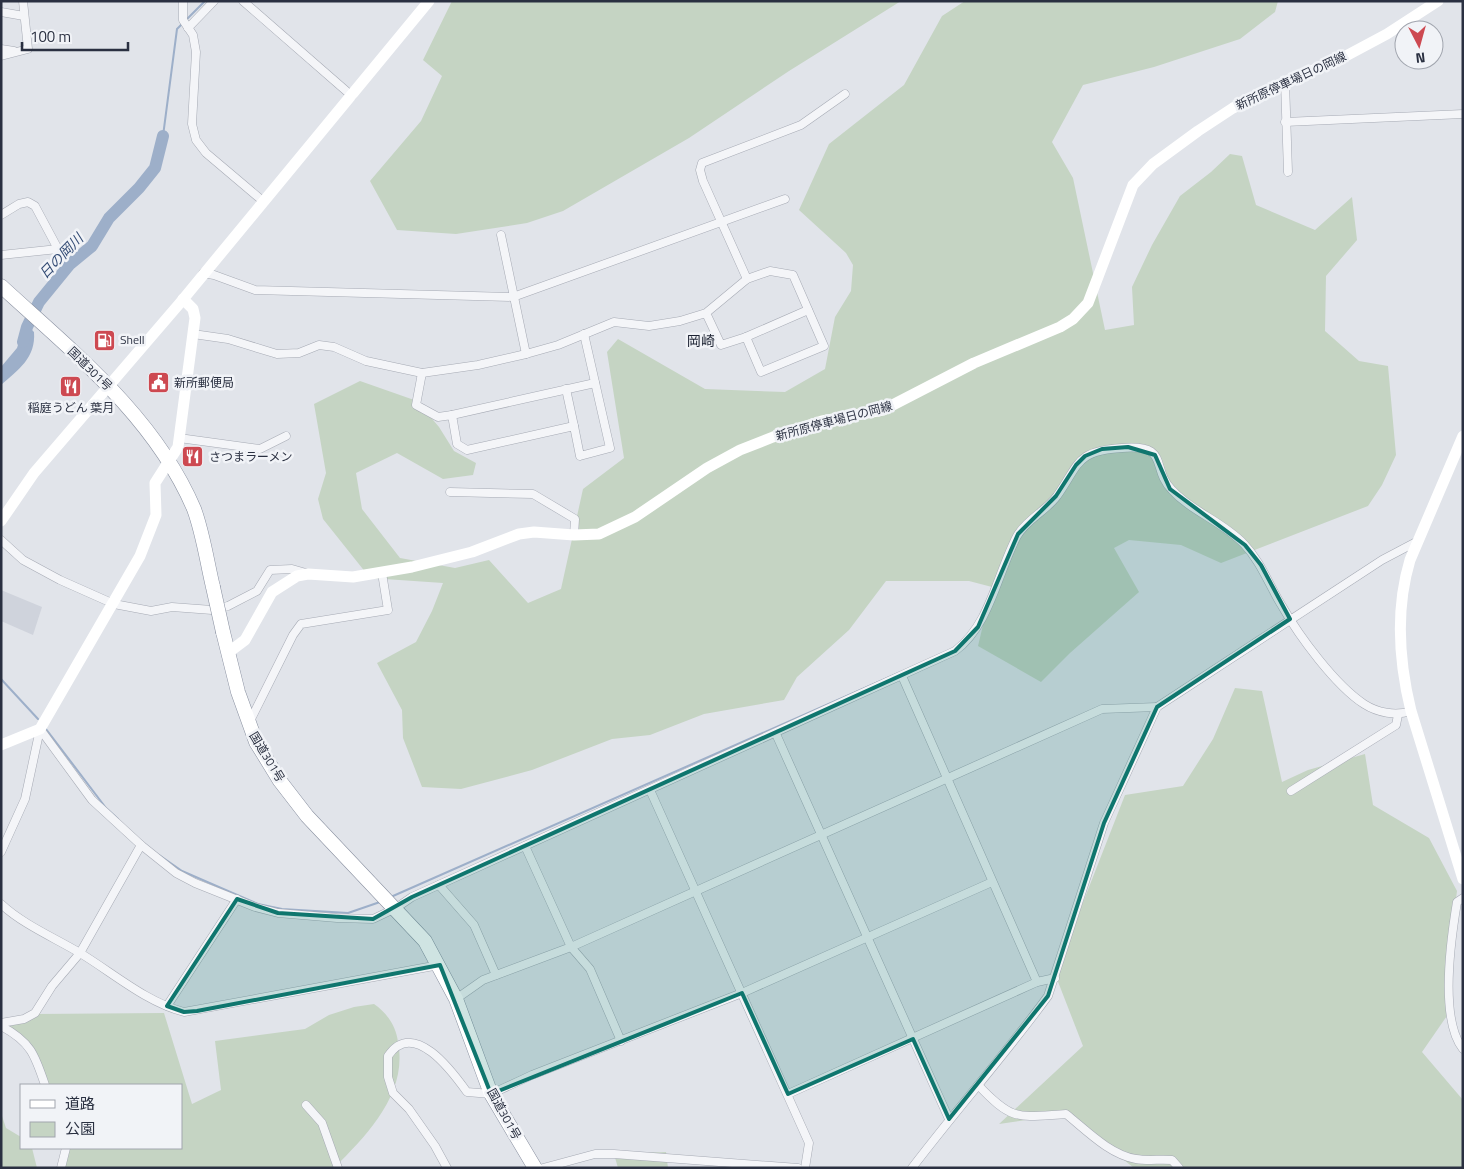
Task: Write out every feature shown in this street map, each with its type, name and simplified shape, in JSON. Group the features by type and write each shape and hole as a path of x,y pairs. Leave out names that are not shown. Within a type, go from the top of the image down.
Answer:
{"highway":[{"name":"国道301号","path":"1,286 108,385 170,462 194,511 248,725 280,781 307,816 396,908 425,941 440,965 456,999 491,1094 535,1168"}],"street":[{"path":"1,56 28,49 23,1"},
{"path":"183,1 186,25 193,35 196,52 192,124 196,140 206,152 264,202"},
{"path":"186,25 214,1"},
{"path":"243,1 352,96"},
{"path":"1,521 34,473 183,299 429,1"},
{"name":"新所原停車場日の岡線","path":"229,652 245,640 272,592 296,576 308,574 353,577 382,573 472,552 519,534 534,532 574,535 599,534 635,517 707,468 740,450 822,421 884,410 974,363 1073,319 1088,303 1133,186 1153,164 1233,108 1284,82 1344,57 1386,34 1438,1"},
{"path":"1,12 24,16"},
{"path":"1,49 16,52"},
{"path":"1284,82 1288,172"},
{"path":"747,279 703,181 700,170 702,163 801,125 845,94"},
{"path":"1285,122 1463,114"},
{"path":"203,273 214,275 255,290 513,297 785,199"},
{"path":"1,215 18,204 28,202 34,206 58,249 1,255"},
{"path":"501,235 526,354"},
{"path":"193,334 228,339 277,354 299,353 319,345 334,347 366,361 422,373 478,365 526,354 614,322 649,326 680,321 706,313 747,279 770,271 793,275 824,346 761,372 746,337"},
{"path":"1,852 25,799 40,729 114,604 140,556 156,515 155,483 178,447 195,318 193,309 183,299"},
{"path":"706,313 721,345 746,337 808,310"},
{"path":"566,389 580,456 610,448 584,334"},
{"path":"422,373 416,404 438,417 595,383"},
{"path":"452,415 457,444 467,450 574,426"},
{"path":"179,438 260,449 286,436"},
{"path":"1463,436 1404,580 1399,630 1405,687 1411,711 1463,879"},
{"path":"40,729 92,800 141,846 176,873 255,907 278,913 373,919 396,908 412,897 955,652 967,642 978,627 1018,534 1056,496 1076,465 1085,456 1102,449 1128,447 1148,450 1155,455 1159,460 1162,478 1180,499 1222,524 1245,545 1261,565 1290,619 1323,664 1364,704 1398,715 1411,711"},
{"path":"450,492 533,494 574,519 574,535"},
{"path":"1,540 23,560 60,580 114,604 151,611 172,607 212,610 236,603 256,591 270,570 292,569 308,574"},
{"path":"456,999 484,980 571,947 1102,709 1157,706 1382,560 1419,541"},
{"path":"248,725 293,635 301,624 388,610 382,573"},
{"path":"902,676 1037,982"},
{"path":"912,1168 1048,996 1104,823 1157,706"},
{"path":"1291,791 1396,725 1398,715"},
{"path":"1,746 40,729"},
{"path":"776,734 949,1119"},
{"path":"650,790 810,1143 805,1168"},
{"path":"1,1025 24,1019 35,1013 52,986 80,953 141,846"},
{"path":"525,846 571,947 590,969 620,1041"},
{"path":"447,1168 435,1146 409,1109 393,1092 388,1078 388,1056 400,1045 416,1043 425,1046 467,1092 491,1094 532,1075 742,993 992,882"},
{"path":"439,885 474,925 496,975"},
{"path":"1463,898 1457,902 1449,954 1452,1023 1458,1043 1463,1049"},
{"path":"167,1006 237,899"},
{"path":"1,904 22,921 80,953 167,1006 184,1012 440,965"},
{"path":"788,1094 1037,982 1055,978"},
{"path":"1,1025 28,1043 36,1058 45,1084"},
{"path":"978,1085 1005,1111 1039,1117 1066,1114 1106,1145 1126,1156 1137,1159 1172,1160 1179,1168"},
{"path":"306,1105 322,1123 338,1168"},
{"path":"61,1168 66,1149"},
{"path":"543,1168 595,1154 798,1168"}],"highlighted area":[{"path":"1128,447 1155,455 1170,489 1245,545 1261,565 1290,619 1157,707 1104,823 1048,996 949,1119 913,1039 788,1094 742,993 491,1094 440,965 197,1011 184,1012 167,1006 237,899 278,913 373,919 412,897 955,651 978,627 1018,534 1056,496 1076,465 1085,456 1102,449"}],"shaded area":[{"path":"1,590 42,607 33,635 1,621"}],"green space":[{"path":"452,1 901,1 789,71 689,138 563,211 527,223 456,234 397,230 370,181 421,121 442,76 423,60"},
{"path":"965,1 1278,1 1275,12 1240,39 1154,67 1083,85 1052,142 1073,178 1105,330 1134,325 1132,287 1152,245 1180,196 1211,172 1230,154 1242,156 1256,205 1315,230 1352,197 1357,240 1326,276 1325,331 1359,361 1388,366 1396,455 1382,485 1368,506 1221,563 1181,545 1129,540 1114,548 1139,592 1070,653 1041,682 978,646 992,587 969,581 886,581 849,630 797,677 784,700 704,714 650,735 612,739 532,770 461,789 422,787 403,738 402,710 377,663 416,642 432,611 443,583 370,578 323,519 318,499 326,473 314,404 360,381 417,401 439,427 454,451 476,463 473,475 443,479 397,453 356,473 362,509 400,558 455,568 489,560 528,603 561,589 583,489 624,458 607,352 618,339 705,389 785,392 825,369 835,317 851,291 853,265 846,253 799,210 829,144 904,85 942,16"},
{"path":"1235,688 1262,691 1282,782 1308,770 1365,754 1373,805 1429,838 1457,891 1449,955 1451,1010 1422,1052 1463,1100 1463,1168 1134,1168 1066,1114 999,1124 1083,1046 1055,974 1125,795 1183,786 1213,739"},
{"path":"374,1004 383,1011 393,1025 398,1042 400,1061 391,1095 382,1111 372,1127 334,1168 62,1168 65,1149 182,1149 182,1084 46,1084 30,1048 6,1023 35,1014 164,1013 192,1104 221,1090 215,1041 305,1029 329,1015 354,1007"},
{"path":"1,1113 6,1128 20,1136 20,1149 32,1149 37,1168 1,1168"},
{"path":"666,1152 668,1168 618,1168 614,1154"}],"water":[{"path":"25,323 34,332 32,349 25,363 1,385 1,367 17,348"}],"waterway":[{"path":"185,21 205,1"},
{"path":"163,136 177,29 182,24"},
{"name":"日の岡川","path":"23,342 27,327 39,302 70,264 92,246 109,218 139,188 155,168 163,136"},
{"path":"393,896 901,672"},
{"path":"1,679 38,719"},
{"path":"46,729 106,808 118,819"},
{"path":"159,855 182,871 258,904 282,909 348,913 380,902"}],"place":[{"name":"Shell","path":"104,340"},
{"name":"新所郵便局","path":"158,383"},
{"name":"稲庭うどん 葉月","path":"71,387"},
{"name":"さつまラーメン","path":"193,457"}],"district":[{"name":"岡崎","path":"701,341"}]}
